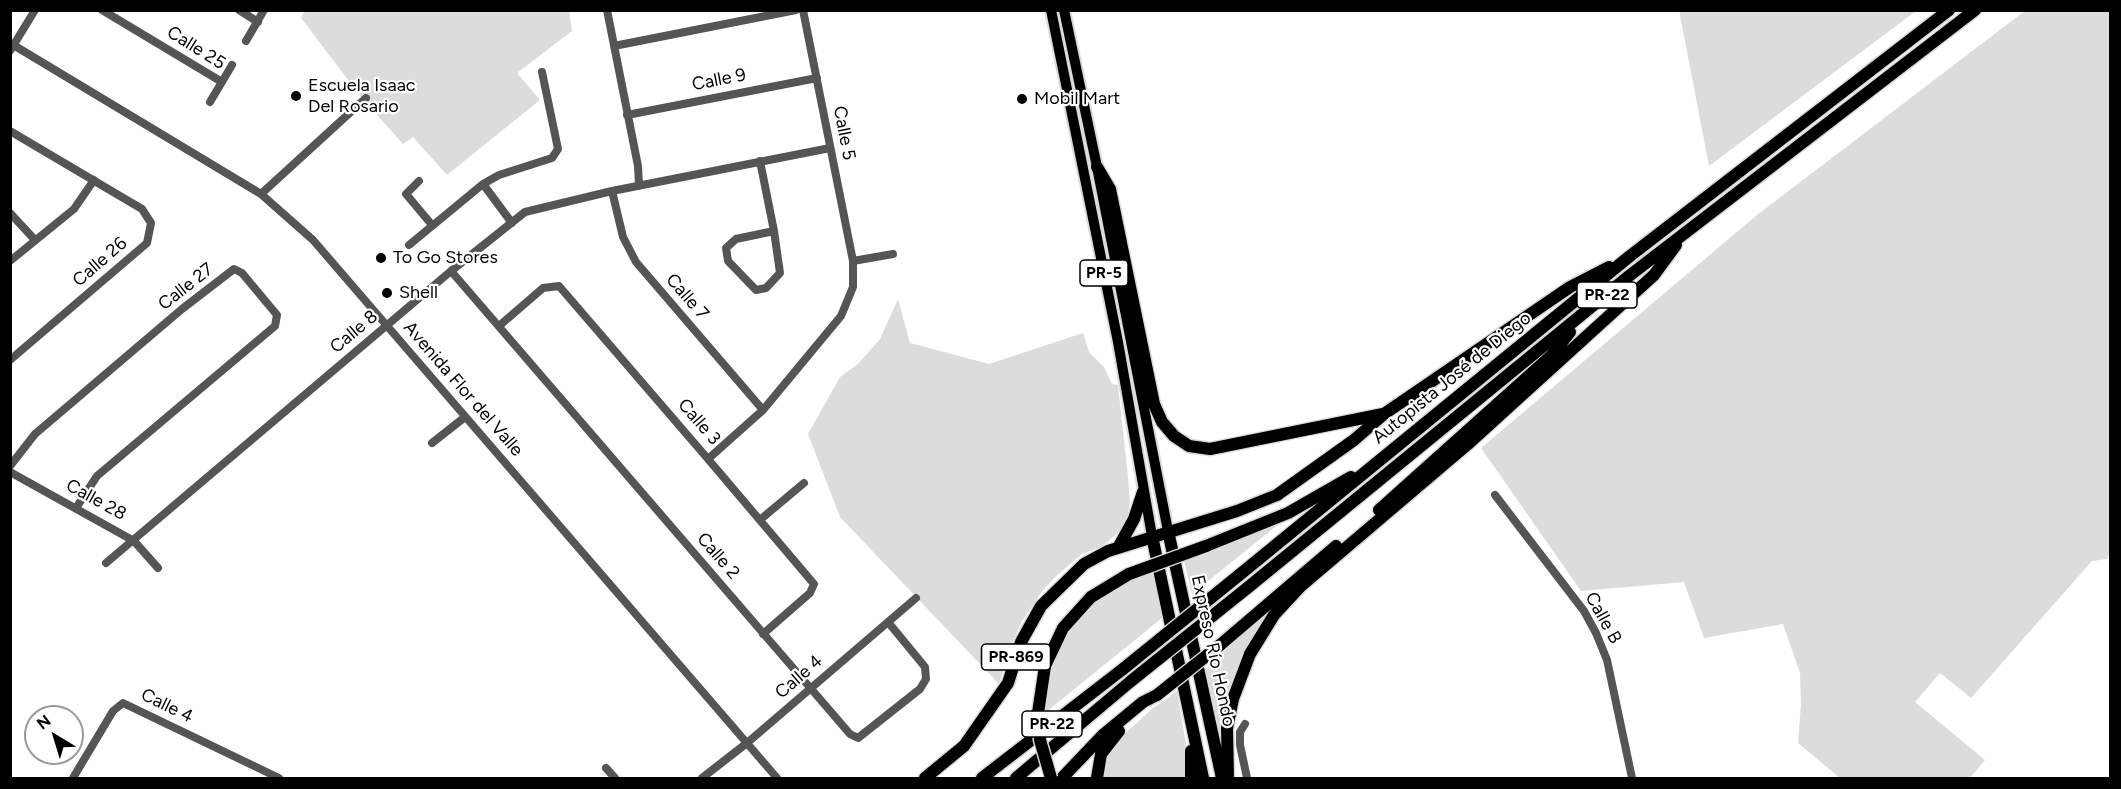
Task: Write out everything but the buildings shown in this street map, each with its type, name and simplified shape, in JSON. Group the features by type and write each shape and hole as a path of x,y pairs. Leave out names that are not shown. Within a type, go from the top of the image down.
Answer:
{"highway":[{"name":"Autopista José de Diego","path":"982,778 1123,669 1630,256 1949,10"},
{"name":"Autopista José de Diego","path":"1016,778 1131,681 1684,233 1975,10"},
{"path":"1097,167 1110,189 1154,404 1162,422 1174,436 1189,446 1210,449 1384,414"},
{"path":"1228,778 1227,728 1233,699 1250,654 1274,615 1301,586 1468,444 1654,275 1684,233"},
{"path":"1152,536 1237,511 1277,495 1354,440 1384,414 1569,287 1630,256"},
{"path":"1097,778 1098,761 1109,740 1157,695 1220,645 1377,511 1552,355 1586,312"},
{"path":"1051,778 1040,740 1038,713 1045,666 1063,628 1091,597 1129,574 1288,513 1378,462"},
{"path":"1118,548 1134,519 1143,492"},
{"name":"Expreso Río Hondo","path":"1168,531 1222,778"},
{"name":"Expreso Río Hondo","path":"1152,536 1203,778"},
{"name":"PR-869","path":"925,778 964,746 1008,683 1021,642 1041,606 1064,581 1084,564 1118,548 1152,536"},
{"path":"1062,778 1103,735 1143,702 1157,695"},
{"path":"1191,778 1192,759 1188,739 1192,727"}],"main road":[{"name":"PR-5","path":"1051,10 1092,211 1152,536"},
{"name":"PR-5","path":"1064,10 1123,294 1168,531"},
{"path":"1092,211 1101,218 1115,281 1123,294"}],"street":[{"path":"12,46 35,10"},
{"name":"Calle 25","path":"102,10 222,82 210,102"},
{"path":"239,10 258,22"},
{"path":"246,41 264,10"},
{"path":"607,10 639,186"},
{"path":"614,46 796,10"},
{"name":"Calle 5","path":"708,459 762,410 841,316 852,287 853,261 804,10"},
{"name":"Avenida Flor del Valle","path":"12,46 261,194 313,240 777,778"},
{"path":"222,82 232,65"},
{"path":"409,245 483,184 499,175 552,158 558,149 542,72"},
{"name":"Calle 9","path":"627,115 817,78"},
{"path":"261,194 366,98"},
{"name":"Calle 26","path":"10,130 142,209 152,223 147,243 10,360"},
{"name":"Calle 8","path":"106,563 451,271 525,213 612,191 830,148"},
{"path":"760,161 774,231 780,273 766,288 756,290 728,261 726,248 736,239 774,231"},
{"path":"10,246 14,258 74,209 94,180"},
{"path":"419,181 406,194 432,225"},
{"path":"483,184 512,223"},
{"name":"Calle 7","path":"612,191 623,237 636,262 762,410"},
{"path":"10,213 35,240"},
{"path":"853,261 893,254"},
{"name":"Calle 27","path":"10,466 34,434 183,309 234,269 242,273 277,315 275,326 97,476 76,508"},
{"name":"Calle 2","path":"451,271 850,734 858,738 920,689 926,679 925,667 888,622"},
{"name":"Calle 3","path":"499,326 543,288 559,286 761,519 814,584 810,593 764,634"},
{"path":"432,443 465,417"},
{"name":"Calle 28","path":"10,472 134,541 158,568"},
{"path":"761,519 804,483"},
{"name":"Calle B","path":"1495,495 1584,611 1596,633 1607,660 1632,778"},
{"name":"Calle 4","path":"702,778 747,743 916,598"},
{"name":"Calle 4","path":"73,778 114,711 123,703 279,778"},
{"path":"1245,724 1240,732 1240,745 1247,778"},
{"path":"606,768 615,778"}],"shaded area":[{"path":"305,10 569,10 572,31 517,73 540,100 447,175 413,137 403,144 361,97 301,18"},
{"path":"1679,10 1916,10 1916,11 1709,166"},
{"path":"2026,10 2110,11 2110,554 2107,559 2092,561 1971,698 1940,673 1915,702 1985,760 1970,778 1840,778 1798,743 1801,704 1800,673 1783,624 1704,638 1684,582 1581,591 1481,448 1757,215"},
{"path":"898,299 910,343 989,364 1083,333 1089,352 1104,367 1112,384 1118,385 1130,502 1128,514 1120,531 1101,547 1082,554 1043,590 1022,621 1010,648 999,684 840,517 808,434 840,377 858,364 880,339"},
{"path":"1279,524 1192,594 1184,561"},
{"path":"1153,572 1162,618 1045,713 1046,685 1058,649 1074,622 1095,601 1126,582"},
{"path":"1263,614 1266,617 1242,654 1226,698 1220,734 1217,735 1205,670"},
{"path":"1177,691 1187,750 1187,767 1184,778 1104,778 1104,764 1118,740 1153,708"}],"place":[{"name":"Escuela Isaac Del Rosario","path":"296,96"},
{"name":"Mobil Mart","path":"1022,99"},
{"name":"To Go Stores","path":"381,258"},
{"name":"Shell","path":"387,293"}]}
